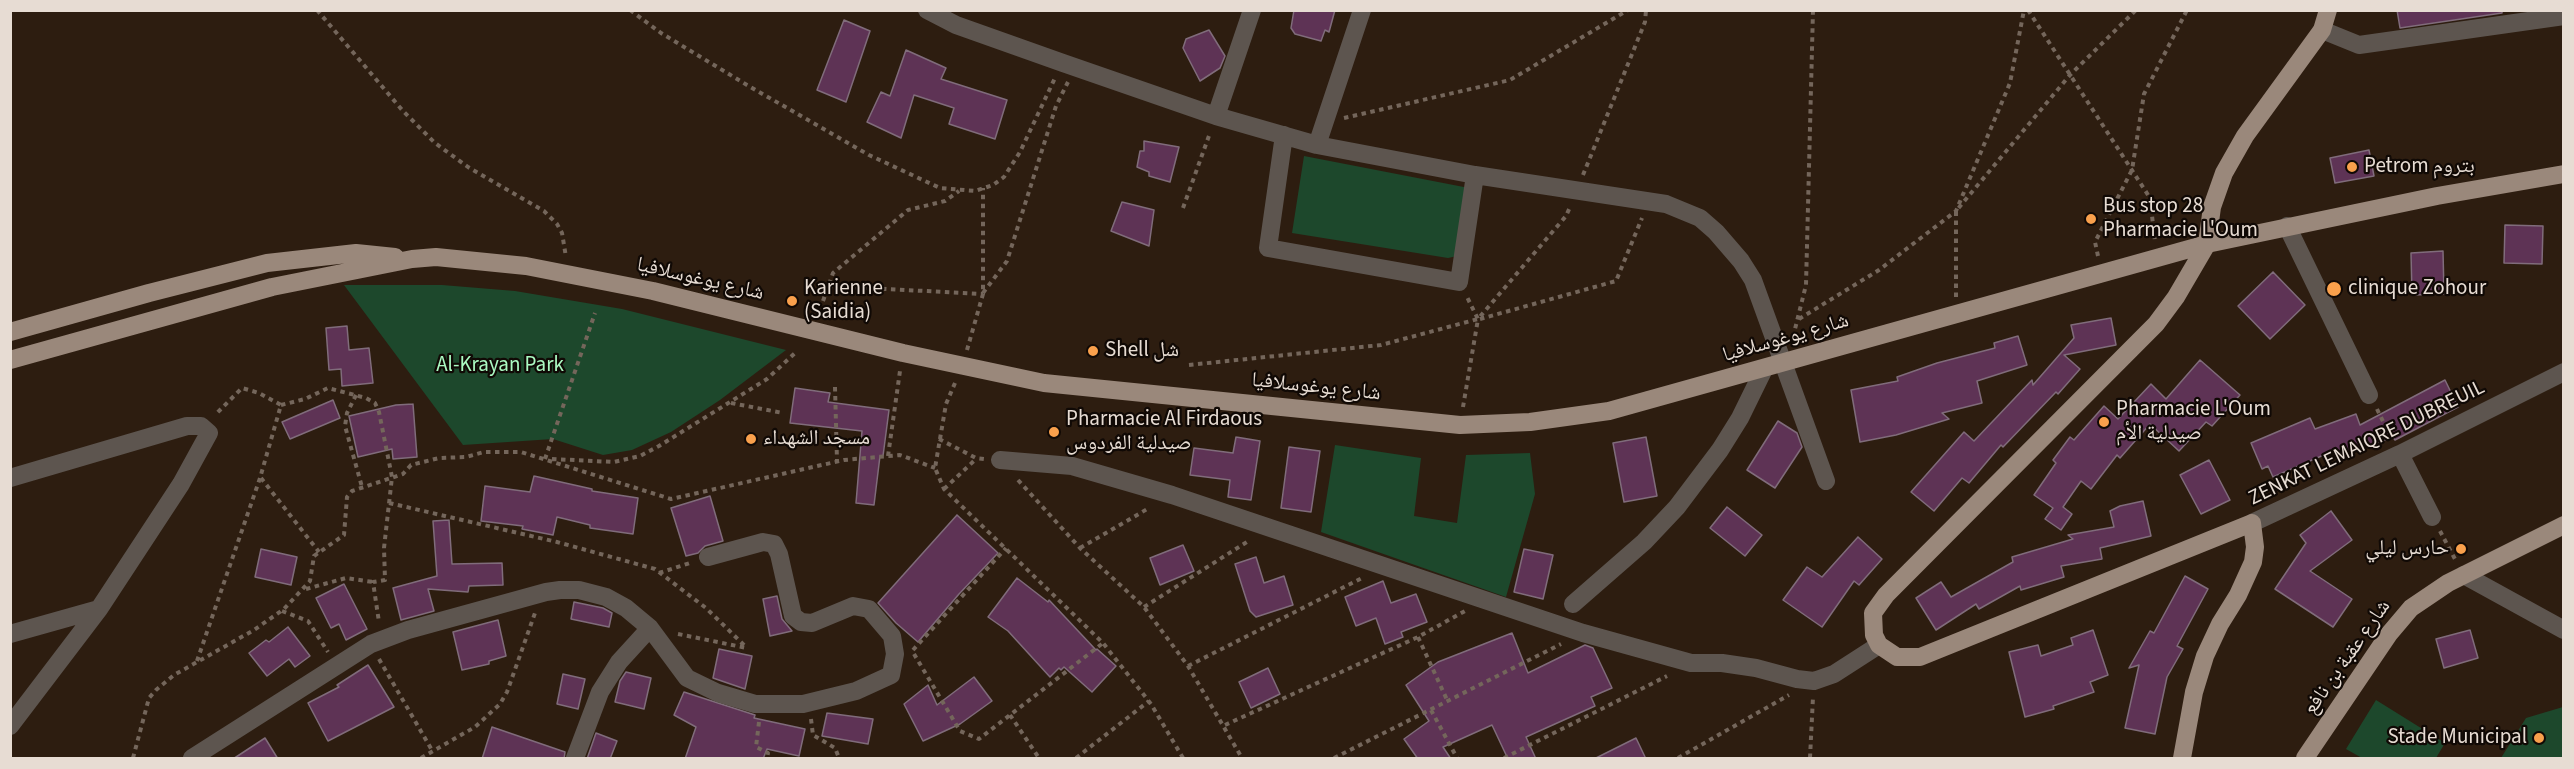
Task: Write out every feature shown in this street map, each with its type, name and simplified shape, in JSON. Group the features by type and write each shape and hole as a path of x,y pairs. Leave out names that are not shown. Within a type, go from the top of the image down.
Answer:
{"main road":[{"path":"2252,523 1920,657 1898,657 1879,645 1874,635 1873,613 1878,603 2156,324 2176,297 2207,244 2212,207 2224,173 2245,136 2322,30 2328,10"},
{"name":"شارع يوغوسلافيا","path":"412,259 436,257 478,260 568,274 653,291 962,367 1056,384 1460,425 1530,422 1609,411 2207,244 2287,226 2564,174"},
{"path":"10,332 267,263 356,253 412,259"},
{"path":"10,360 272,287 412,259"},
{"name":"ZENKAT LEMAIQRE DUBREUIL","path":"2182,759 2194,692 2205,656 2253,562 2255,547 2252,523"},
{"name":"شارع عقبة بن نافع","path":"2305,759 2400,619 2426,597 2464,575 2564,525"}],"street":[{"path":"927,10 956,25 1216,116 1317,145 1475,175 1666,204 1700,218 1716,232 1741,261 1753,280 1826,481"},
{"path":"1216,116 1252,10"},
{"path":"1317,145 1362,10"},
{"path":"2322,30 2359,45 2564,16"},
{"path":"1284,135 1268,248 1459,282 1475,175"},
{"path":"2287,226 2369,395"},
{"path":"1573,604 1644,542 1677,507 1720,450 1740,418 1764,369"},
{"name":"ZENKAT LEMAIQRE DUBREUIL","path":"2252,523 2400,454 2564,372"},
{"path":"10,478 188,426 205,427 209,433 99,609 10,726"},
{"path":"2400,454 2432,517"},
{"path":"1000,460 1072,466 1172,495 1583,633 1691,663 1722,663 1814,681 1834,674 1879,645"},
{"path":"192,759 336,665 376,642 408,630 542,593 579,590 606,597 626,608 650,628 687,678 717,693 762,704 810,703 856,691 891,675 895,654 892,636 869,609 853,606 812,622 801,622 793,616 779,554 774,544 763,542 708,557"},
{"path":"2464,575 2564,630"},
{"path":"10,634 99,609"},
{"path":"575,759 600,692 619,663 650,628"}],"path":[{"path":"317,10 403,111 435,143 468,167 544,211 557,224 562,233 568,274"},
{"path":"630,10 661,33 869,155 940,188 960,191 983,188 1004,177 1069,65"},
{"path":"1326,122 1510,80 1628,10"},
{"path":"1460,425 1478,319 1566,216 1645,22 1646,10"},
{"path":"1784,363 1799,319 1806,285 1812,134 1810,87 1813,10"},
{"path":"1956,313 1956,211 2010,83 2024,10"},
{"path":"2028,10 2150,198 2157,258"},
{"path":"1799,319 1879,270 1956,211 2070,75 2136,10"},
{"path":"2102,273 2095,242 2132,170 2144,94 2187,10"},
{"path":"982,294 1007,261 1069,65"},
{"path":"1183,208 1216,116"},
{"path":"983,188 982,294 962,367 946,404 935,468 944,489 1103,643 1149,701 1183,759"},
{"path":"824,301 833,273 908,210 945,201 960,191"},
{"path":"1189,364 1381,345 1616,280 1650,201"},
{"path":"1459,282 1478,319"},
{"path":"828,286 982,294"},
{"path":"545,459 595,313"},
{"path":"545,459 614,462 627,460 659,447 778,371 795,353"},
{"path":"888,456 903,353"},
{"path":"835,387 837,461"},
{"path":"205,427 242,388 259,393 281,405 305,399 328,388 356,395 375,404 379,412 392,477 384,548 385,580 373,582 346,578 305,589"},
{"path":"356,395 347,413 345,426 362,487"},
{"path":"2369,395 2400,454"},
{"path":"730,403 783,412"},
{"path":"197,662 260,478 281,405"},
{"path":"939,439 976,458 944,489"},
{"path":"133,759 149,698 165,681 254,630 281,611 305,589 310,581 314,556 344,535 347,497 352,491 403,474 411,465 439,458 506,451 521,452 671,499 837,461 900,455 935,468"},
{"path":"1000,460 1080,548 1144,607 1188,666 1225,725 1242,759"},
{"path":"260,478 319,552"},
{"path":"1080,548 1172,495"},
{"path":"389,503 557,542 659,573 706,608 747,648 650,628"},
{"path":"2432,517 2464,575"},
{"path":"1144,607 1268,528"},
{"path":"891,675 1006,549"},
{"path":"659,573 708,557"},
{"path":"1188,666 1384,566"},
{"path":"373,582 376,642 433,752"},
{"path":"422,759 475,728 500,704 507,692 542,593"},
{"path":"1225,725 1418,637 1485,600"},
{"path":"281,611 308,621 336,665"},
{"path":"1334,759 1583,633"},
{"path":"1418,637 1448,702"},
{"path":"912,651 960,731 979,739 1103,643"},
{"path":"1504,759 1691,663"},
{"path":"1678,759 1814,681"},
{"path":"1810,759 1814,681"},
{"path":"1076,759 1149,701"},
{"path":"810,703 813,735 835,748 838,759"},
{"path":"762,704 756,747 768,753 767,759"},
{"path":"1431,710 1457,759"},
{"path":"1010,715 1039,759"}],"green space":[{"path":"1304,156 1469,188 1457,256 1448,258 1292,233"},
{"name":"Al-Krayan Park","path":"344,285 442,285 515,291 622,309 786,350 720,400 671,432 632,450 603,455 553,439 463,445"},
{"path":"1335,445 1421,458 1414,516 1457,523 1466,455 1530,453 1535,494 1506,597 1321,532"},
{"path":"2376,700 2445,743 2436,758 2362,758 2346,749"},
{"name":"Stade Municipal","path":"2563,707 2563,758 2501,758 2526,718"}],"building":[{"path":"1294,10 1335,10 1329,32 1325,30 1321,41 1295,34 1291,28"},
{"path":"2397,10 2502,10 2502,13 2400,28"},
{"path":"844,20 870,31 846,102 817,90"},
{"path":"1209,30 1225,56 1220,68 1200,81 1183,48 1186,39"},
{"path":"906,50 946,68 941,79 1007,100 995,139 949,124 954,108 914,95 901,138 867,122 881,92 890,96"},
{"path":"1144,141 1179,147 1170,182 1149,176 1149,172 1137,167 1140,151 1144,151"},
{"name":"Petrom بتروم","path":"2369,150 2374,176 2335,183 2330,158"},
{"path":"1122,202 1154,210 1149,246 1111,231"},
{"path":"2505,225 2543,226 2542,264 2504,263"},
{"path":"2443,251 2444,294 2412,295 2411,253"},
{"path":"2273,272 2305,305 2270,339 2238,306"},
{"path":"2111,318 2116,345 2064,355 2080,369 2058,394 2056,392 2003,447 2001,445 1969,483 1962,478 1934,511 1911,492 1964,432 1974,441 2032,380 2033,385 2074,338 2071,325"},
{"path":"347,326 349,350 369,348 373,383 342,386 341,369 329,370 326,328"},
{"path":"2018,336 2027,365 1977,381 1982,403 1942,413 1949,419 1896,435 1860,442 1851,390 1898,381 1897,377 1937,363 1995,348 1994,343"},
{"path":"2200,360 2240,395 2212,426 2206,422 2179,451 2150,424 2120,458 2117,455 2091,489 2081,481 2063,507 2072,514 2061,530 2045,519 2053,508 2034,495 2056,463 2053,460 2070,437 2074,440 2104,406 2118,419 2151,384 2166,399"},
{"path":"2445,380 2458,407 2395,440 2393,437 2336,458 2333,451 2273,477 2268,466 2262,469 2251,443 2310,418 2315,429 2356,414 2360,425"},
{"path":"795,388 830,393 828,402 889,410 874,505 856,503 862,431 790,423"},
{"path":"333,400 340,418 290,439 282,422"},
{"path":"413,404 417,457 393,459 392,449 358,457 349,416 396,405"},
{"path":"1778,421 1797,433 1802,447 1775,488 1747,470"},
{"path":"1236,437 1260,441 1251,500 1228,497 1230,480 1190,475 1194,448 1233,453"},
{"path":"1646,437 1657,496 1624,502 1613,443"},
{"path":"1289,447 1320,451 1311,512 1281,508"},
{"path":"2209,460 2230,500 2201,514 2180,475"},
{"path":"534,476 592,489 592,491 638,498 633,534 590,528 590,525 557,517 553,535 522,529 523,526 481,521 485,486 530,492"},
{"path":"710,496 723,541 705,546 698,553 686,556 671,508"},
{"path":"2143,501 2151,536 2100,548 2102,559 2061,566 2064,577 2021,590 2020,586 1979,609 1976,604 1936,630 1916,598 1941,582 1951,597 2013,562 2012,557 2073,539 2068,535 2114,527 2110,511 2120,506"},
{"path":"1727,507 1762,535 1745,556 1710,528"},
{"path":"2331,511 2352,540 2310,571 2352,599 2333,627 2275,589 2306,543 2300,535"},
{"path":"957,515 998,553 918,642 878,603"},
{"path":"449,520 452,564 502,563 503,585 469,586 468,592 428,589 434,611 401,620 393,588 437,576 433,521"},
{"path":"1858,537 1882,559 1859,585 1854,581 1822,627 1783,600 1807,567 1822,577"},
{"path":"1183,545 1194,571 1160,585 1150,558"},
{"path":"261,549 297,557 291,585 255,577"},
{"path":"1524,549 1553,555 1543,599 1514,592"},
{"path":"1256,557 1264,583 1284,576 1293,605 1256,617 1250,611 1235,564"},
{"path":"2185,576 2208,589 2177,646 2183,649 2167,677 2155,734 2125,728 2139,665 2129,668 2150,631 2154,633"},
{"path":"1017,578 1048,602 1049,600 1096,650 1116,666 1092,692 1064,667 1061,670 1059,668 1050,677 1008,631 988,617"},
{"path":"1383,581 1391,603 1416,594 1427,622 1401,632 1403,637 1385,644 1376,618 1356,626 1345,597"},
{"path":"344,584 367,629 346,640 339,624 331,628 316,598"},
{"path":"777,596 782,619 792,631 770,636 763,599"},
{"path":"574,602 603,608 612,613 609,627 571,619"},
{"path":"498,620 506,656 489,661 489,664 462,670 453,632"},
{"path":"288,627 310,656 295,667 289,659 267,676 249,653 266,640 269,642"},
{"path":"2093,630 2108,675 2090,682 2094,692 2053,706 2054,709 2025,717 2009,652 2038,645 2041,656 2073,645 2071,638"},
{"path":"2470,630 2478,658 2444,668 2436,639"},
{"path":"1512,633 1528,673 1585,645 1593,648 1612,688 1591,697 1595,706 1526,737 1536,759 1508,759 1492,725 1443,747 1451,759 1418,759 1404,739 1429,721 1406,685 1438,662"},
{"path":"719,649 752,656 745,689 713,678"},
{"path":"368,665 394,707 328,741 308,703 339,687 337,685"},
{"path":"1268,668 1280,694 1251,708 1239,682"},
{"path":"626,672 651,678 644,709 615,702 620,681"},
{"path":"563,674 585,679 578,709 557,704"},
{"path":"974,677 992,701 960,724 923,741 904,704 928,685 937,705"},
{"path":"684,692 755,715 754,718 805,729 799,756 767,749 763,759 685,759 696,727 674,715"},
{"path":"827,713 873,719 868,744 822,736"},
{"path":"492,727 565,752 564,759 482,759"},
{"path":"596,733 617,741 610,759 587,759"},
{"path":"265,738 278,759 233,759"},
{"path":"1636,738 1646,759 1594,759"}],"place":[{"name":"Petrom بتروم","path":"2352,167"},
{"name":"Bus stop 28 Pharmacie L'Oum","path":"2091,219"},
{"name":"clinique Zohour","path":"2334,289"},
{"name":"Karienne (Saidia)","path":"792,301"},
{"name":"Shell شل","path":"1093,351"},
{"name":"Pharmacie L'Oum صيدلية الأم","path":"2104,422"},
{"name":"Pharmacie Al Firdaous صيدلية الفردوس","path":"1054,432"},
{"name":"مسجد الشهداء","path":"751,439"},
{"name":"حارس ليلي","path":"2461,549"},
{"name":"Stade Municipal","path":"2539,738"}]}
